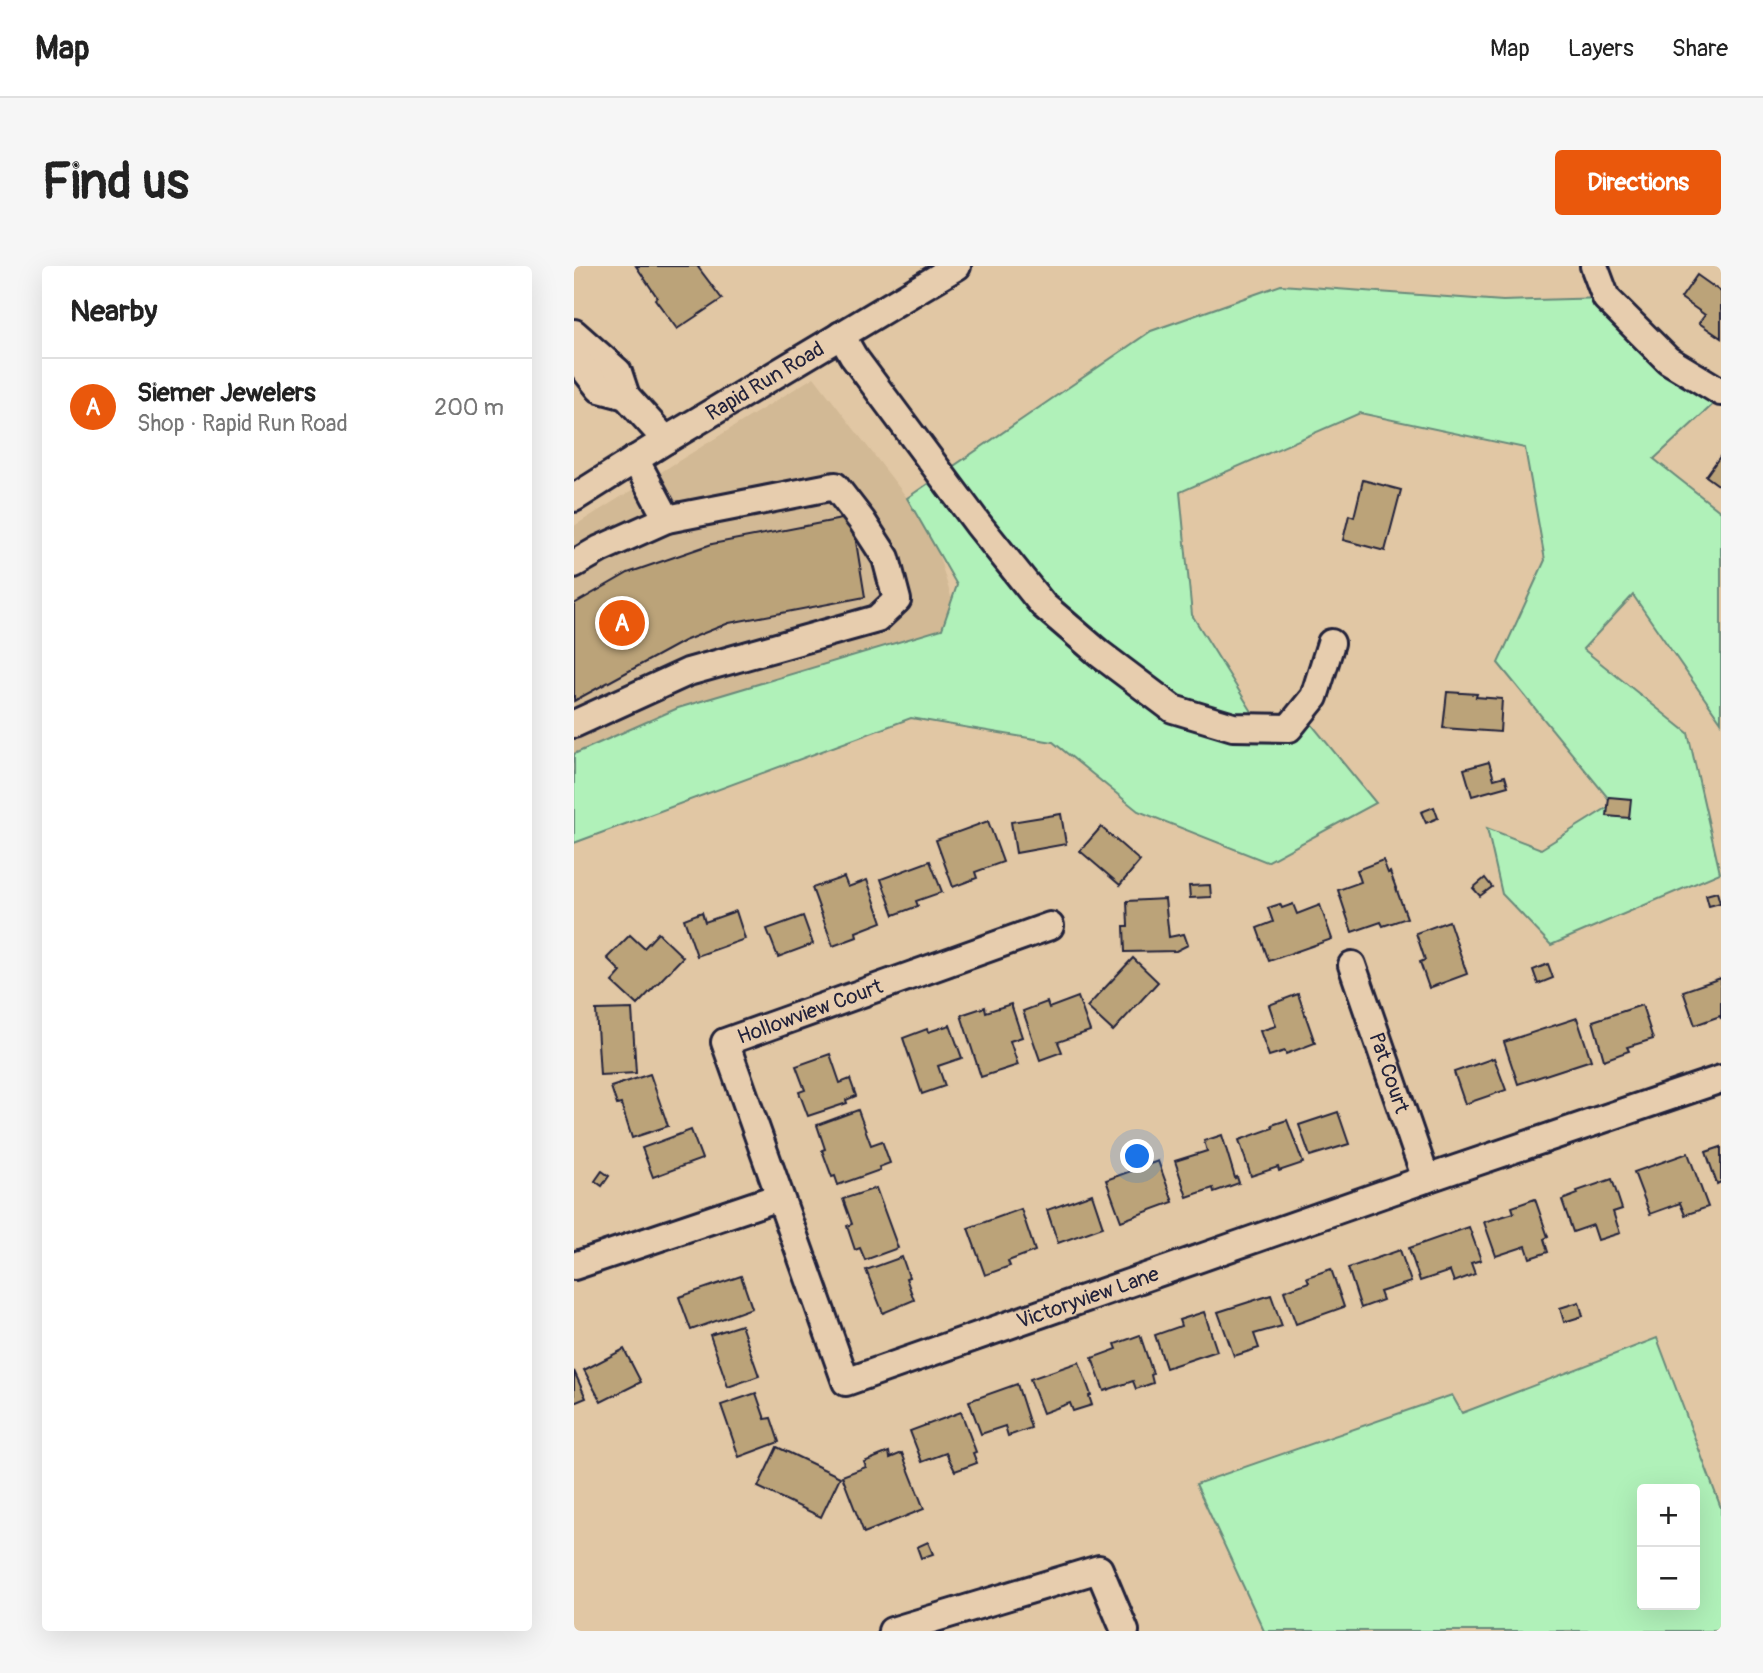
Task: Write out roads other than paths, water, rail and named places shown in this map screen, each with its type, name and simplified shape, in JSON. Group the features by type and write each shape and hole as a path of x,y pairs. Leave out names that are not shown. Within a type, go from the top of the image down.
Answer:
{"street":[{"name":"Rapid Run Road","path":"574,498 957,266"},
{"path":"1594,266 1606,298 1668,360 1721,393"},
{"path":"574,333 618,372 626,396 666,440"},
{"path":"841,335 853,356 961,502 1043,605 1100,654 1172,709 1233,727 1289,728 1314,697 1331,643"},
{"path":"574,356 600,389 626,396"},
{"path":"635,459 667,519"},
{"path":"574,564 600,549 667,519 835,486 886,558 897,600 877,619 688,672 574,724"},
{"name":"Hollowview Court","path":"779,1197 725,1042 1050,926"},
{"name":"Pat Court","path":"1352,965 1426,1179"},
{"name":"Victoryview Lane","path":"779,1197 846,1382 1721,1079"},
{"path":"574,1266 779,1197"},
{"path":"892,1631 1099,1569 1125,1631"}],"place":[{"name":"Siemer Jewelers","path":"622,623"}]}
